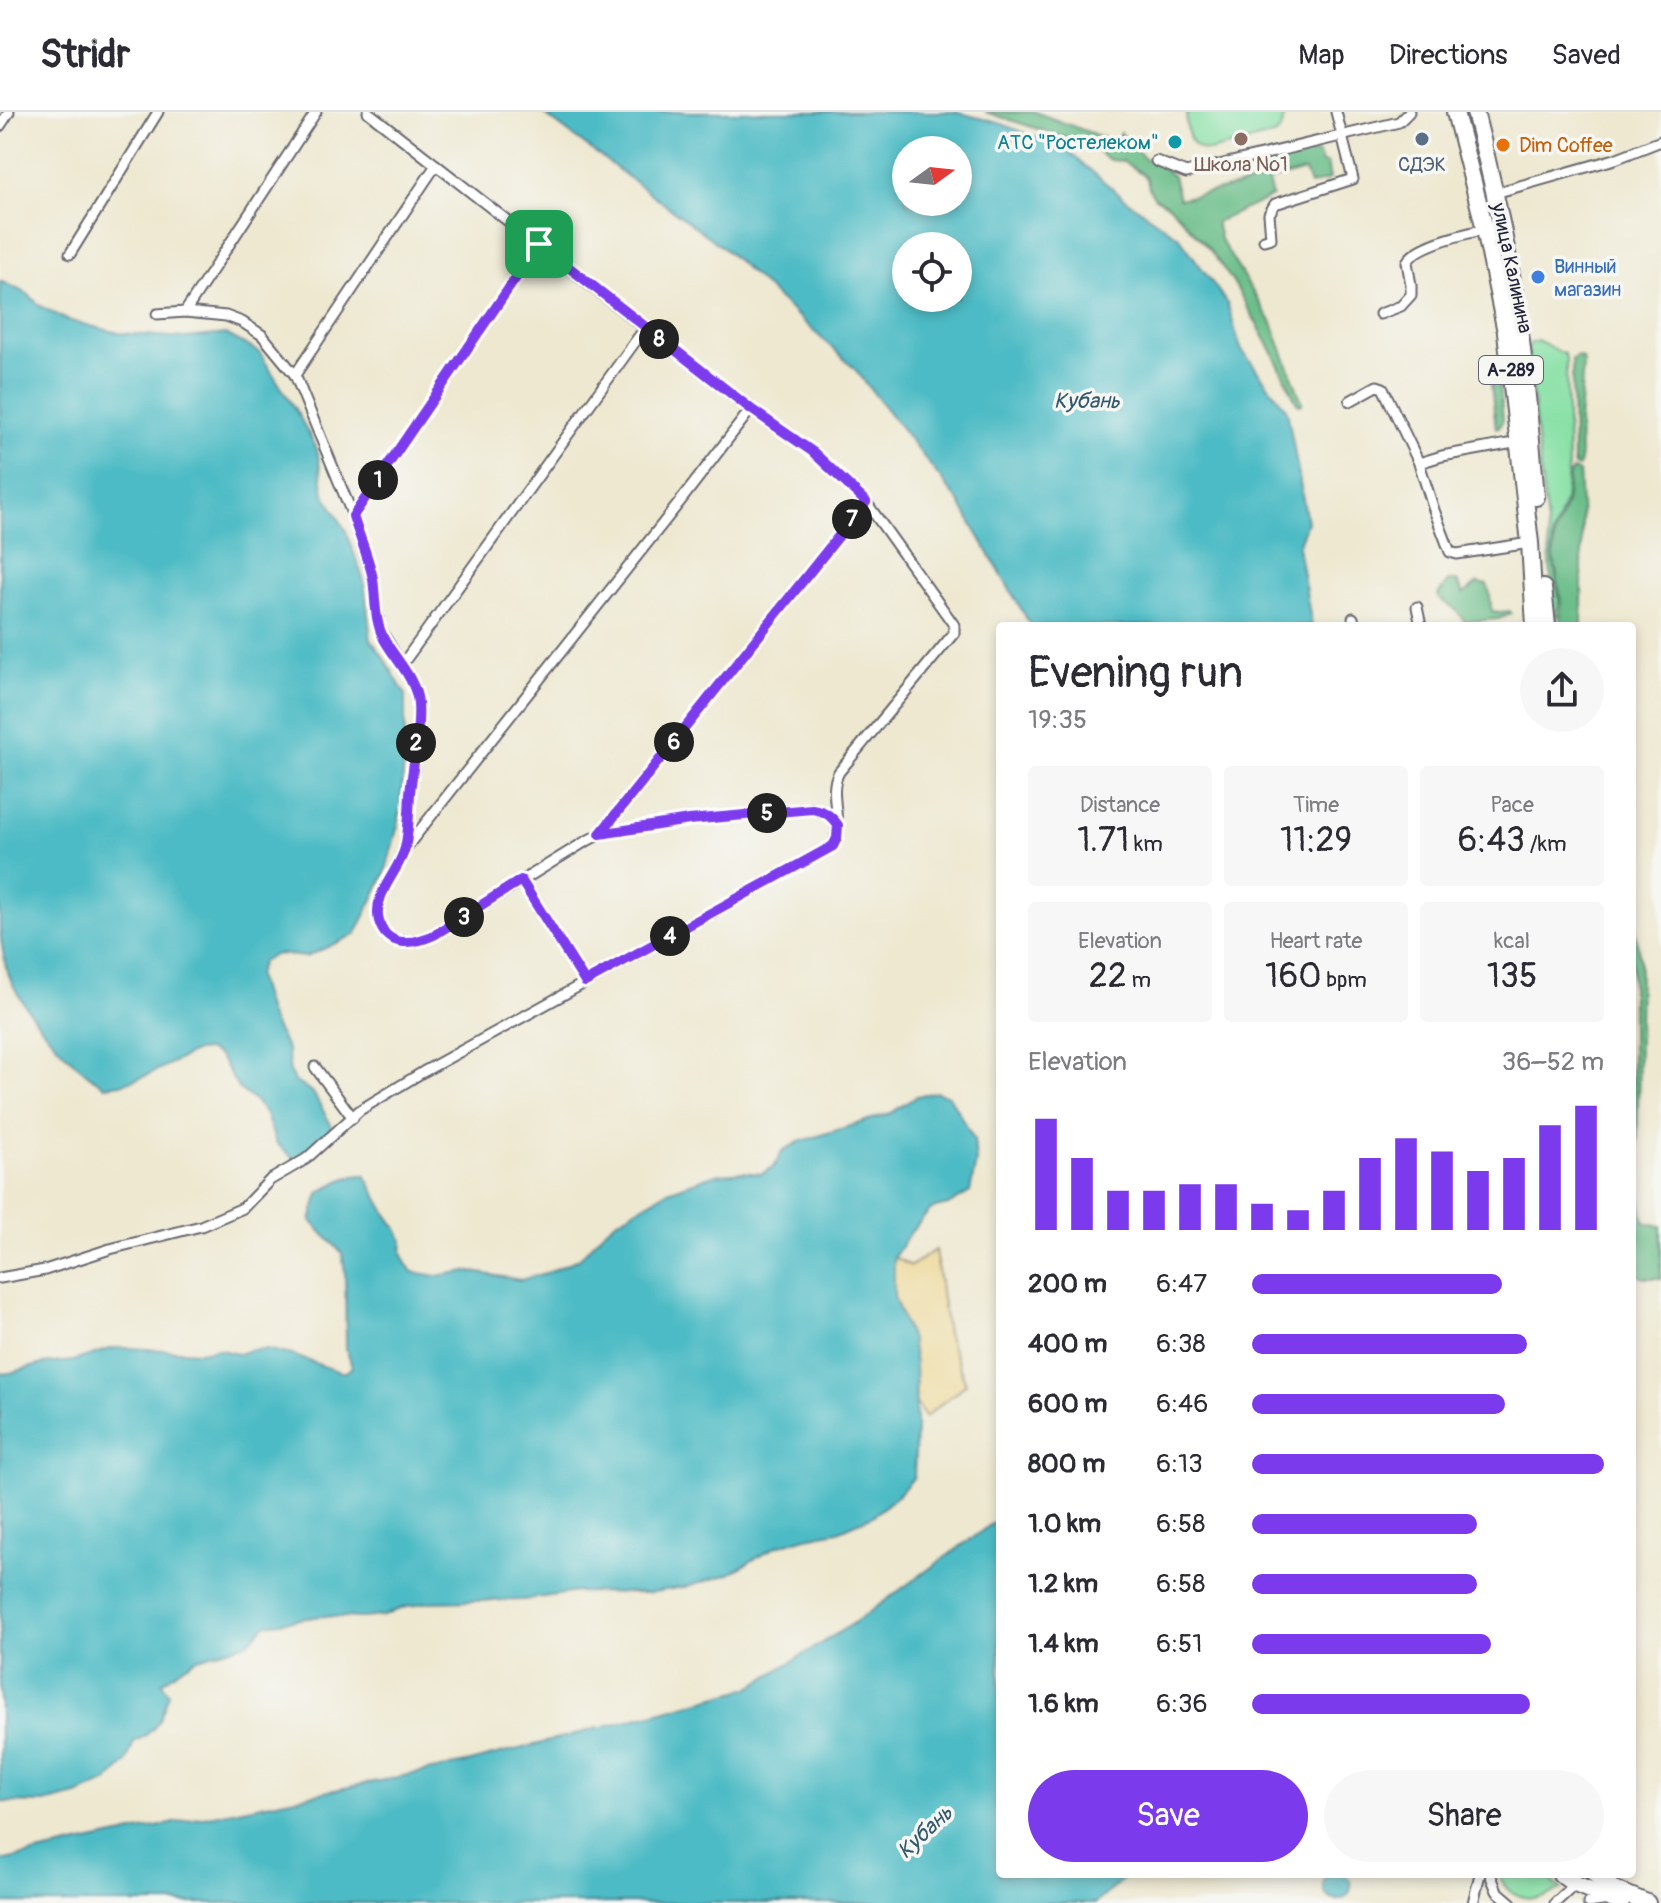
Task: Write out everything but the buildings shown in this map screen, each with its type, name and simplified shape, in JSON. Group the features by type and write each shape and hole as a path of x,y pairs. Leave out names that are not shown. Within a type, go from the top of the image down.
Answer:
{"highway":[{"name":"улица Калинина","path":"1478,113 1495,193 1506,332 1530,543 1535,622"},
{"name":"улица Калинина","path":"1455,116 1485,229 1498,249 1518,319 1547,622"},
{"path":"1572,1878 1629,1901"},
{"path":"1600,1878 1629,1901"}],"street":[{"path":"0,126 9,112"},
{"path":"70,254 158,112"},
{"path":"185,312 316,112"},
{"path":"0,1278 45,1270 110,1249 201,1226 243,1208 270,1180 306,1159 360,1110 423,1072 833,846 838,825 835,778 955,630 866,502 813,452 751,409 368,112"},
{"path":"1264,240 1271,238 1269,214 1275,204 1353,179 1336,112"},
{"path":"1156,161 1186,173 1399,122 1409,112"},
{"path":"1455,116 1478,113"},
{"path":"1495,193 1615,159 1661,141"},
{"path":"295,375 436,165"},
{"path":"1380,314 1401,306 1411,295 1407,262 1412,254 1485,229"},
{"path":"353,516 539,244"},
{"path":"157,314 185,312 226,316 242,322 262,335 295,375 353,516 371,573 379,627 414,686 418,702 405,849"},
{"path":"401,666 645,328"},
{"path":"1350,401 1377,386 1383,388 1419,463 1450,552 1457,554 1530,543"},
{"path":"751,409 405,849 382,895 379,921 389,937 402,943 421,941 600,834 689,820 812,809 829,814 838,825"},
{"path":"1419,463 1519,442"},
{"path":"600,834 866,502"},
{"path":"1417,607 1420,622"},
{"path":"521,880 585,982"},
{"path":"315,1067 353,1118"},
{"path":"1473,1903 1479,1878"},
{"path":"1492,1878 1497,1891 1511,1903"},
{"path":"1555,1903 1565,1895 1570,1878"},
{"path":"1588,1903 1629,1901"}],"green space":[{"path":"985,112 1035,112 1115,142 1120,132 1145,159 1173,176 1179,199 1261,181 1258,164 1319,154 1322,163 1327,163 1330,179 1310,185 1305,171 1268,181 1272,197 1216,222 1220,239 1272,323 1302,404 1297,403 1235,285 1210,250 1170,206 1155,198 1144,175 1123,161 1110,160 1097,149 1082,143"},
{"path":"1187,112 1283,112 1283,122 1276,135 1209,151 1197,147 1190,138"},
{"path":"1537,341 1564,354 1566,358 1568,470 1565,501 1552,537 1559,602 1556,622 1528,348"},
{"path":"1577,356 1582,358 1583,364 1578,467 1574,466 1573,461 1572,359"},
{"path":"1488,359 1497,365 1503,420 1496,428"},
{"path":"1572,470 1579,472 1582,622 1560,622 1561,601 1554,558 1554,536 1566,504"},
{"path":"1448,581 1457,581 1463,593 1477,583 1487,585 1492,611 1510,611 1512,614 1498,619 1465,622 1454,608 1439,599 1438,595"},
{"path":"1636,936 1640,959 1637,1181 1644,1222 1661,1226 1661,1278 1636,1275"},
{"path":"1501,1878 1549,1878 1561,1889 1534,1898 1517,1895"}],"sand":[{"path":"935,1250 947,1334 966,1384 925,1417 916,1403 911,1340 894,1297 894,1257 911,1266"}],"water":[{"name":"Кубань","path":"541,112 957,112 1002,124 1064,148 1126,200 1179,237 1227,303 1241,349 1287,410 1307,522 1298,547 1311,622 1029,622 959,502 854,368 722,247"},
{"path":"0,281 28,294 40,306 67,320 119,333 185,338 226,334 259,352 317,449 324,493 346,531 364,581 371,640 405,694 405,750 399,821 385,874 356,934 306,957 276,954 262,962 257,975 269,1016 287,1049 294,1081 313,1093 332,1126 321,1141 294,1159 276,1143 265,1113 238,1088 220,1057 207,1050 196,1051 145,1076 104,1086 48,1036 24,1004 6,968 0,930"},
{"path":"936,1092 949,1096 974,1139 976,1162 970,1192 948,1205 931,1209 894,1257 894,1297 911,1340 915,1364 914,1477 873,1516 838,1531 777,1546 729,1574 690,1586 647,1593 577,1592 523,1600 429,1602 384,1616 321,1616 267,1624 247,1643 195,1659 162,1682 169,1693 158,1722 149,1733 134,1742 126,1763 108,1781 77,1795 44,1803 0,1802 0,1374 42,1364 73,1361 113,1348 199,1352 217,1349 238,1354 266,1349 346,1372 352,1367 346,1348 342,1253 311,1221 319,1193 341,1180 365,1175 403,1241 402,1252 413,1272 437,1276 467,1271 521,1280 580,1258 616,1221 668,1191 713,1175 761,1174 774,1167 782,1151 799,1142 891,1113 917,1096"},
{"name":"Кубань","path":"996,1521 996,1878 1124,1878 1096,1903 0,1903 0,1861 466,1763 749,1688 854,1623"},
{"path":"1326,1878 1348,1878 1350,1891 1342,1899 1332,1899 1324,1891"}],"place":[{"name":"Школа №1","path":"1241,139"},
{"name":"СДЭК","path":"1422,139"},
{"name":"АТС \"Ростелеком\"","path":"1175,142"},
{"name":"Dim Coffee","path":"1503,145"},
{"name":"Винный магазин","path":"1538,277"}],"route":[{"path":"539,244 751,409 813,452 866,502 600,834 689,820 812,809 829,814 838,825 833,846 585,982 521,880 421,941 395,941 379,921 382,895 405,849 418,702 414,686 384,639 376,619 371,573 353,516 539,244"}]}
